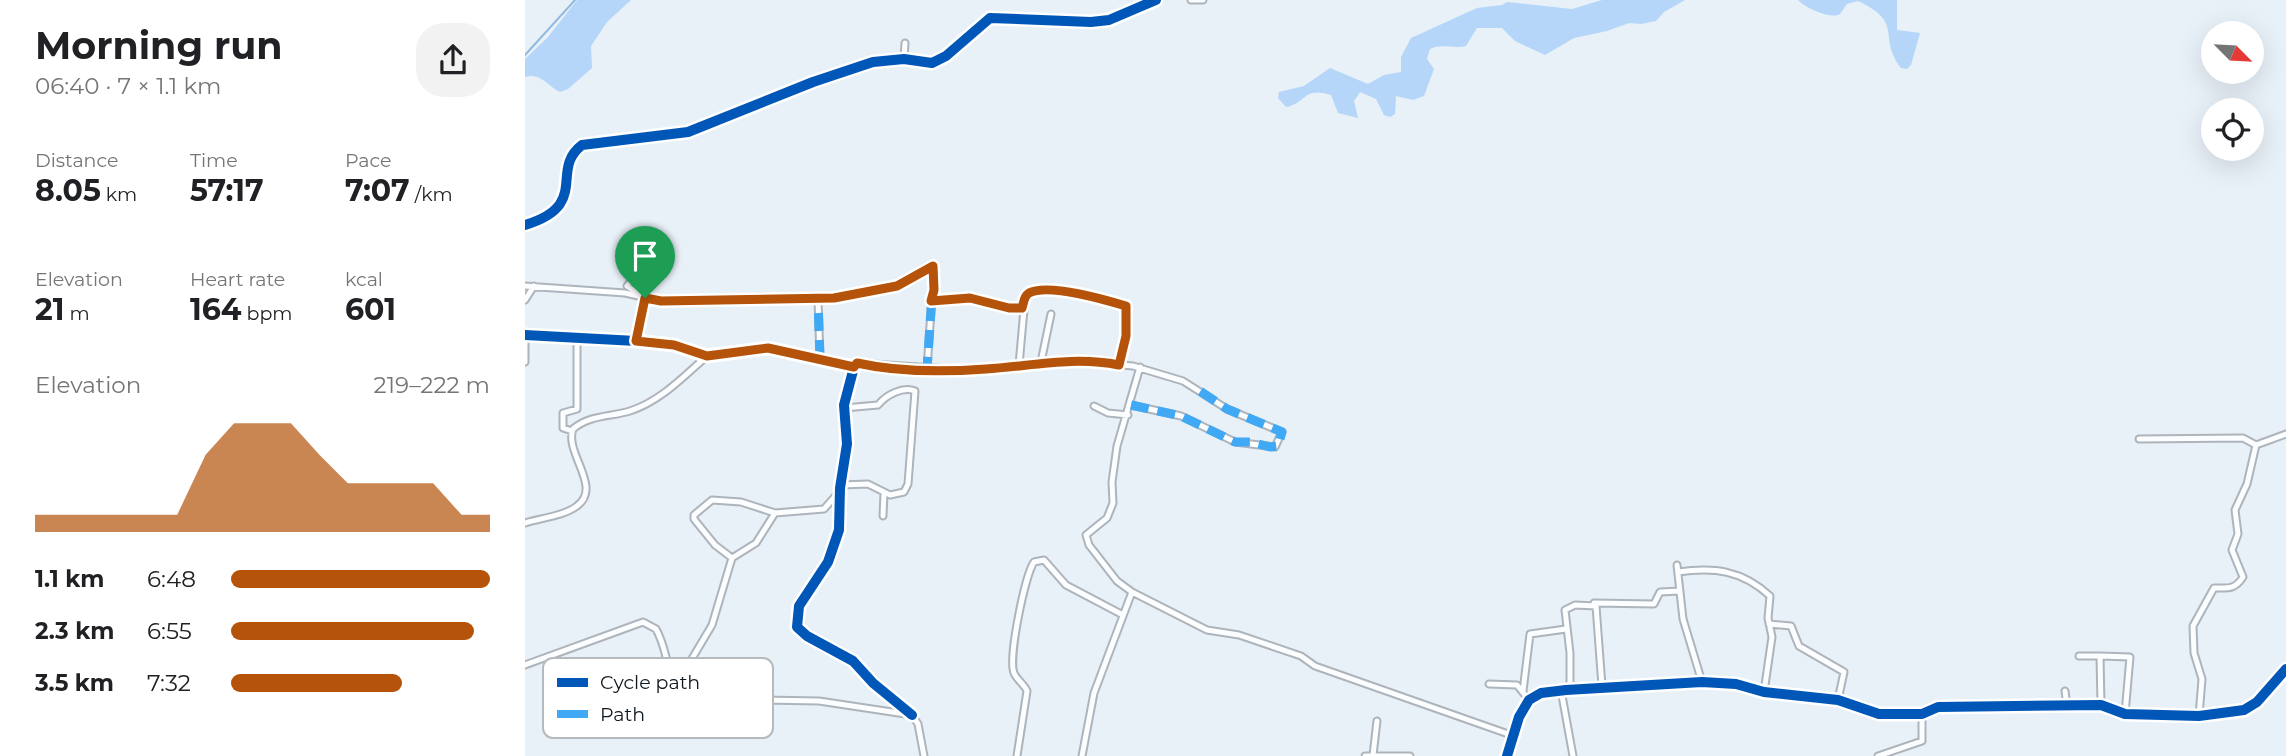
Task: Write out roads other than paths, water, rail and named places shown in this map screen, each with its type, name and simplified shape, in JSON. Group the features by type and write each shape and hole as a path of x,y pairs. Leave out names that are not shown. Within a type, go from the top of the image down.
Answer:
{"street":[{"path":"525,225 544,219 560,205 572,156 582,145 688,132 873,62 904,59 932,63 946,56 990,19 1053,22 1109,20 1156,0"},
{"path":"1191,0 1203,0"},
{"path":"904,59 905,43"},
{"path":"645,298 627,286 663,242"},
{"path":"525,286 625,293 661,301 762,297 818,300 897,286 933,266 933,316 927,369"},
{"path":"525,300 534,286"},
{"path":"1019,365 1025,298 1032,292 1054,290 1126,306 1126,336 1119,365"},
{"path":"636,341 645,298"},
{"path":"931,301 970,298 1009,308 1022,308"},
{"path":"818,300 820,358"},
{"path":"1041,362 1051,314"},
{"path":"525,362 525,337 636,341 674,345 707,356 768,348 820,358 834,365 854,367"},
{"path":"572,431 563,428 562,418 563,413 575,412 577,409 577,338"},
{"path":"572,431 588,419 630,411 646,404 674,386 707,356"},
{"path":"924,756 918,724 912,715 843,654 807,636 797,627 799,606 822,573 836,542 841,514 840,488 848,444 844,408 854,367 857,363 927,369 985,370 1041,362 1084,360 1140,367 1183,381 1227,409 1282,432 1281,439 1278,446 1270,447 1254,442 1235,442 1181,416 1131,405"},
{"path":"1140,367 1115,454 1114,503 1106,519 1086,535 1089,545 1117,580 1132,592 1209,631 1237,635 1301,656 1315,666 1514,736"},
{"path":"732,558 715,545 694,519 694,515 712,500 741,502 775,513 789,509 824,509 840,488 868,484 884,493 904,492 908,484 915,391 907,389 886,395 878,405 844,408"},
{"path":"1094,406 1108,413 1128,415"},
{"path":"525,523 565,512 577,506 584,498 585,480 572,450 572,431"},
{"path":"2139,439 2243,438 2256,445 2286,434"},
{"path":"2199,716 2202,679 2194,653 2193,626 2214,588 2227,590 2243,578 2232,552 2238,534 2235,510 2247,484 2256,445"},
{"path":"883,516 884,493"},
{"path":"692,658 712,625 732,558 756,544 775,513"},
{"path":"1017,756 1027,691 1014,673 1014,652 1019,604 1034,562 1044,560 1066,585 1123,615"},
{"path":"1677,565 1683,619 1702,681"},
{"path":"1678,572 1706,569 1735,573 1770,596 1769,624 1772,637 1763,692"},
{"path":"1570,689 1570,655 1565,609 1593,603 1654,604 1660,592 1680,591"},
{"path":"1082,756 1094,693 1132,592"},
{"path":"1593,603 1599,631 1602,686"},
{"path":"544,658 643,622 659,634 665,658"},
{"path":"1769,624 1791,626 1802,648 1844,671 1838,700"},
{"path":"1523,691 1530,634 1566,629"},
{"path":"2079,656 2130,657 2125,714"},
{"path":"2100,656 2101,705"},
{"path":"525,665 543,658"},
{"path":"1507,756 1519,717 1529,700 1541,692 1702,681 1736,684 1763,692 1838,700 1878,714 1922,714 1938,708 2101,705 2125,714 2199,716 2244,709 2257,702 2286,669"},
{"path":"1489,684 1517,685 1529,700"},
{"path":"1561,690 1573,756"},
{"path":"2065,691 2067,706"},
{"path":"773,700 819,701 912,715"},
{"path":"1878,756 1922,741 1922,714"},
{"path":"1373,755 1377,721"},
{"path":"1365,756 1410,756"}],"waterway":[{"path":"525,55 575,0"}]}
